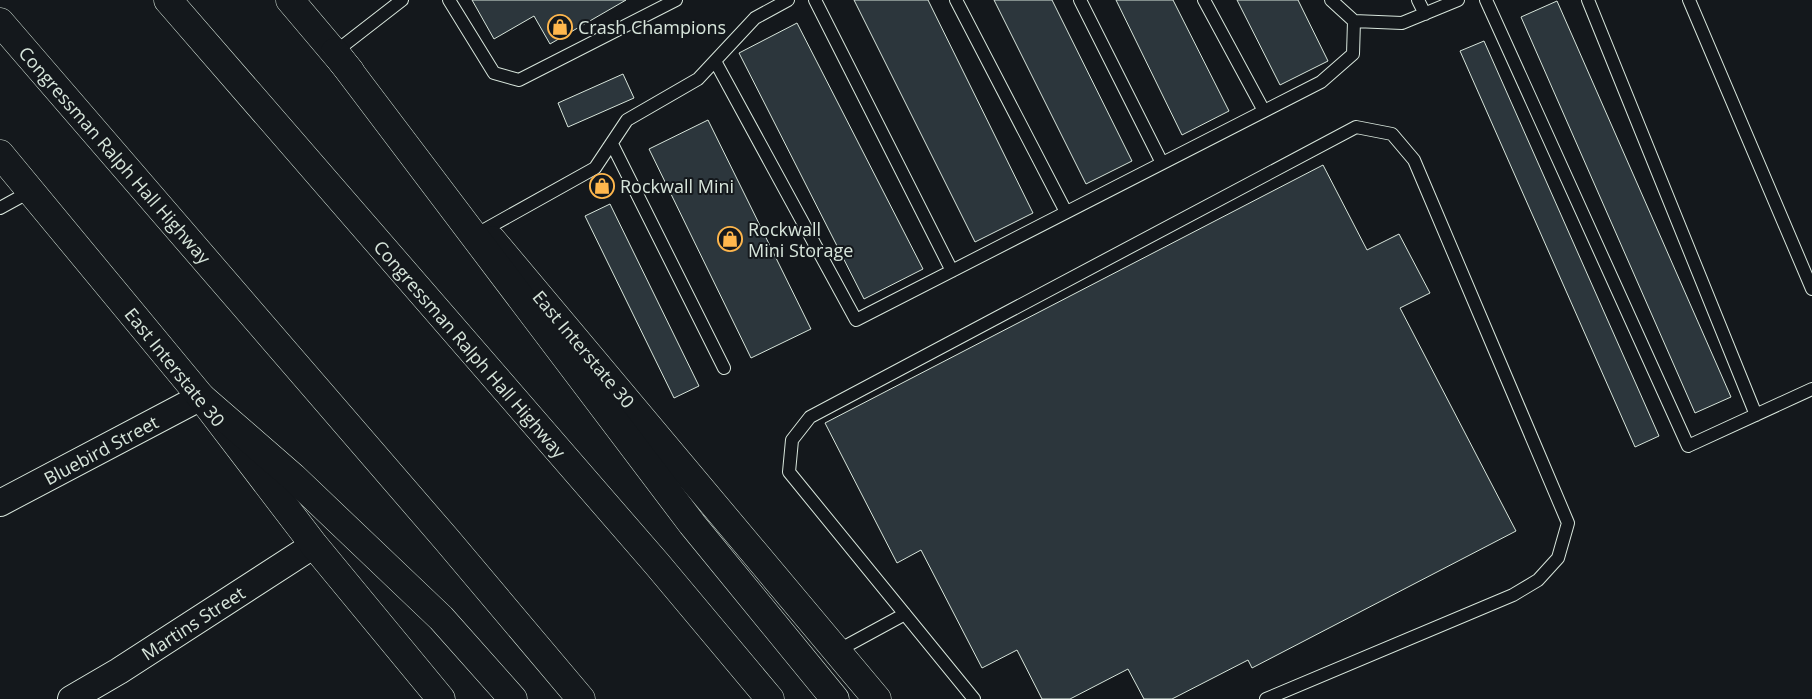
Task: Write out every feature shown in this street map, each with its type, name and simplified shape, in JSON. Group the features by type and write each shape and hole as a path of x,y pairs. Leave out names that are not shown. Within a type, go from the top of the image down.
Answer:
{"main road":[{"name":"Congressman Ralph Hall Highway","path":"168,0 657,564 770,699"},
{"name":"East Interstate 30","path":"290,0 877,699"},
{"name":"Congressman Ralph Hall Highway","path":"0,22 448,540 581,699"},
{"path":"334,52 692,524 835,699"},
{"name":"East Interstate 30","path":"0,154 201,397 314,544 441,699"},
{"path":"201,397 293,477 441,618 513,699"}],"street":[{"name":"Bluebird Street","path":"0,504 201,397"},
{"name":"Martins Street","path":"70,699 120,671 314,544"}],"lane":[{"path":"334,52 402,0"},
{"path":"449,0 494,73 519,80 676,0"},
{"path":"484,230 595,168 627,120 698,79 755,18 788,0"},
{"path":"815,0 952,271"},
{"path":"956,0 1066,212"},
{"path":"1080,0 1162,163"},
{"path":"1204,0 1264,111"},
{"path":"1331,0 1354,21 1402,23 1458,0"},
{"path":"1418,0 1425,14"},
{"path":"1486,0 1688,446 1812,389"},
{"path":"1588,0 1756,415"},
{"path":"1689,0 1812,289"},
{"path":"715,61 856,320 1321,82 1353,54 1354,21"},
{"path":"974,699 789,472 792,440 810,417 1356,127 1392,134 1414,160 1568,523 1558,558 1538,580 1512,595 1266,699"},
{"path":"612,144 724,368"},
{"path":"0,208 31,190"},
{"path":"836,651 905,614"}],"building":[{"name":"Crash Champions","path":"472,0 626,0 550,44 534,16 494,39"},
{"path":"854,0 928,0 1033,213 975,242"},
{"path":"994,0 1052,0 1132,161 1086,184"},
{"path":"1116,0 1173,0 1229,111 1182,135"},
{"path":"1237,0 1298,0 1328,61 1280,85"},
{"path":"1557,1 1731,397 1695,413 1521,17"},
{"path":"797,23 923,269 864,299 739,53"},
{"path":"1484,41 1659,436 1635,447 1460,51"},
{"path":"623,74 634,98 568,127 558,103"},
{"name":"Rockwall Mini Storage","path":"708,120 811,329 751,358 649,149"},
{"path":"1323,165 1367,250 1399,234 1430,293 1400,308 1516,531 1252,668 1248,660 1172,699 1144,699 1128,669 1070,699 1042,699 1017,650 982,668 921,550 897,563 825,423"},
{"path":"610,204 699,386 674,398 585,216"}],"place":[{"name":"Crash Champions","path":"560,27"},
{"name":"Rockwall Mini","path":"602,186"},
{"name":"Rockwall Mini Storage","path":"730,239"}]}
